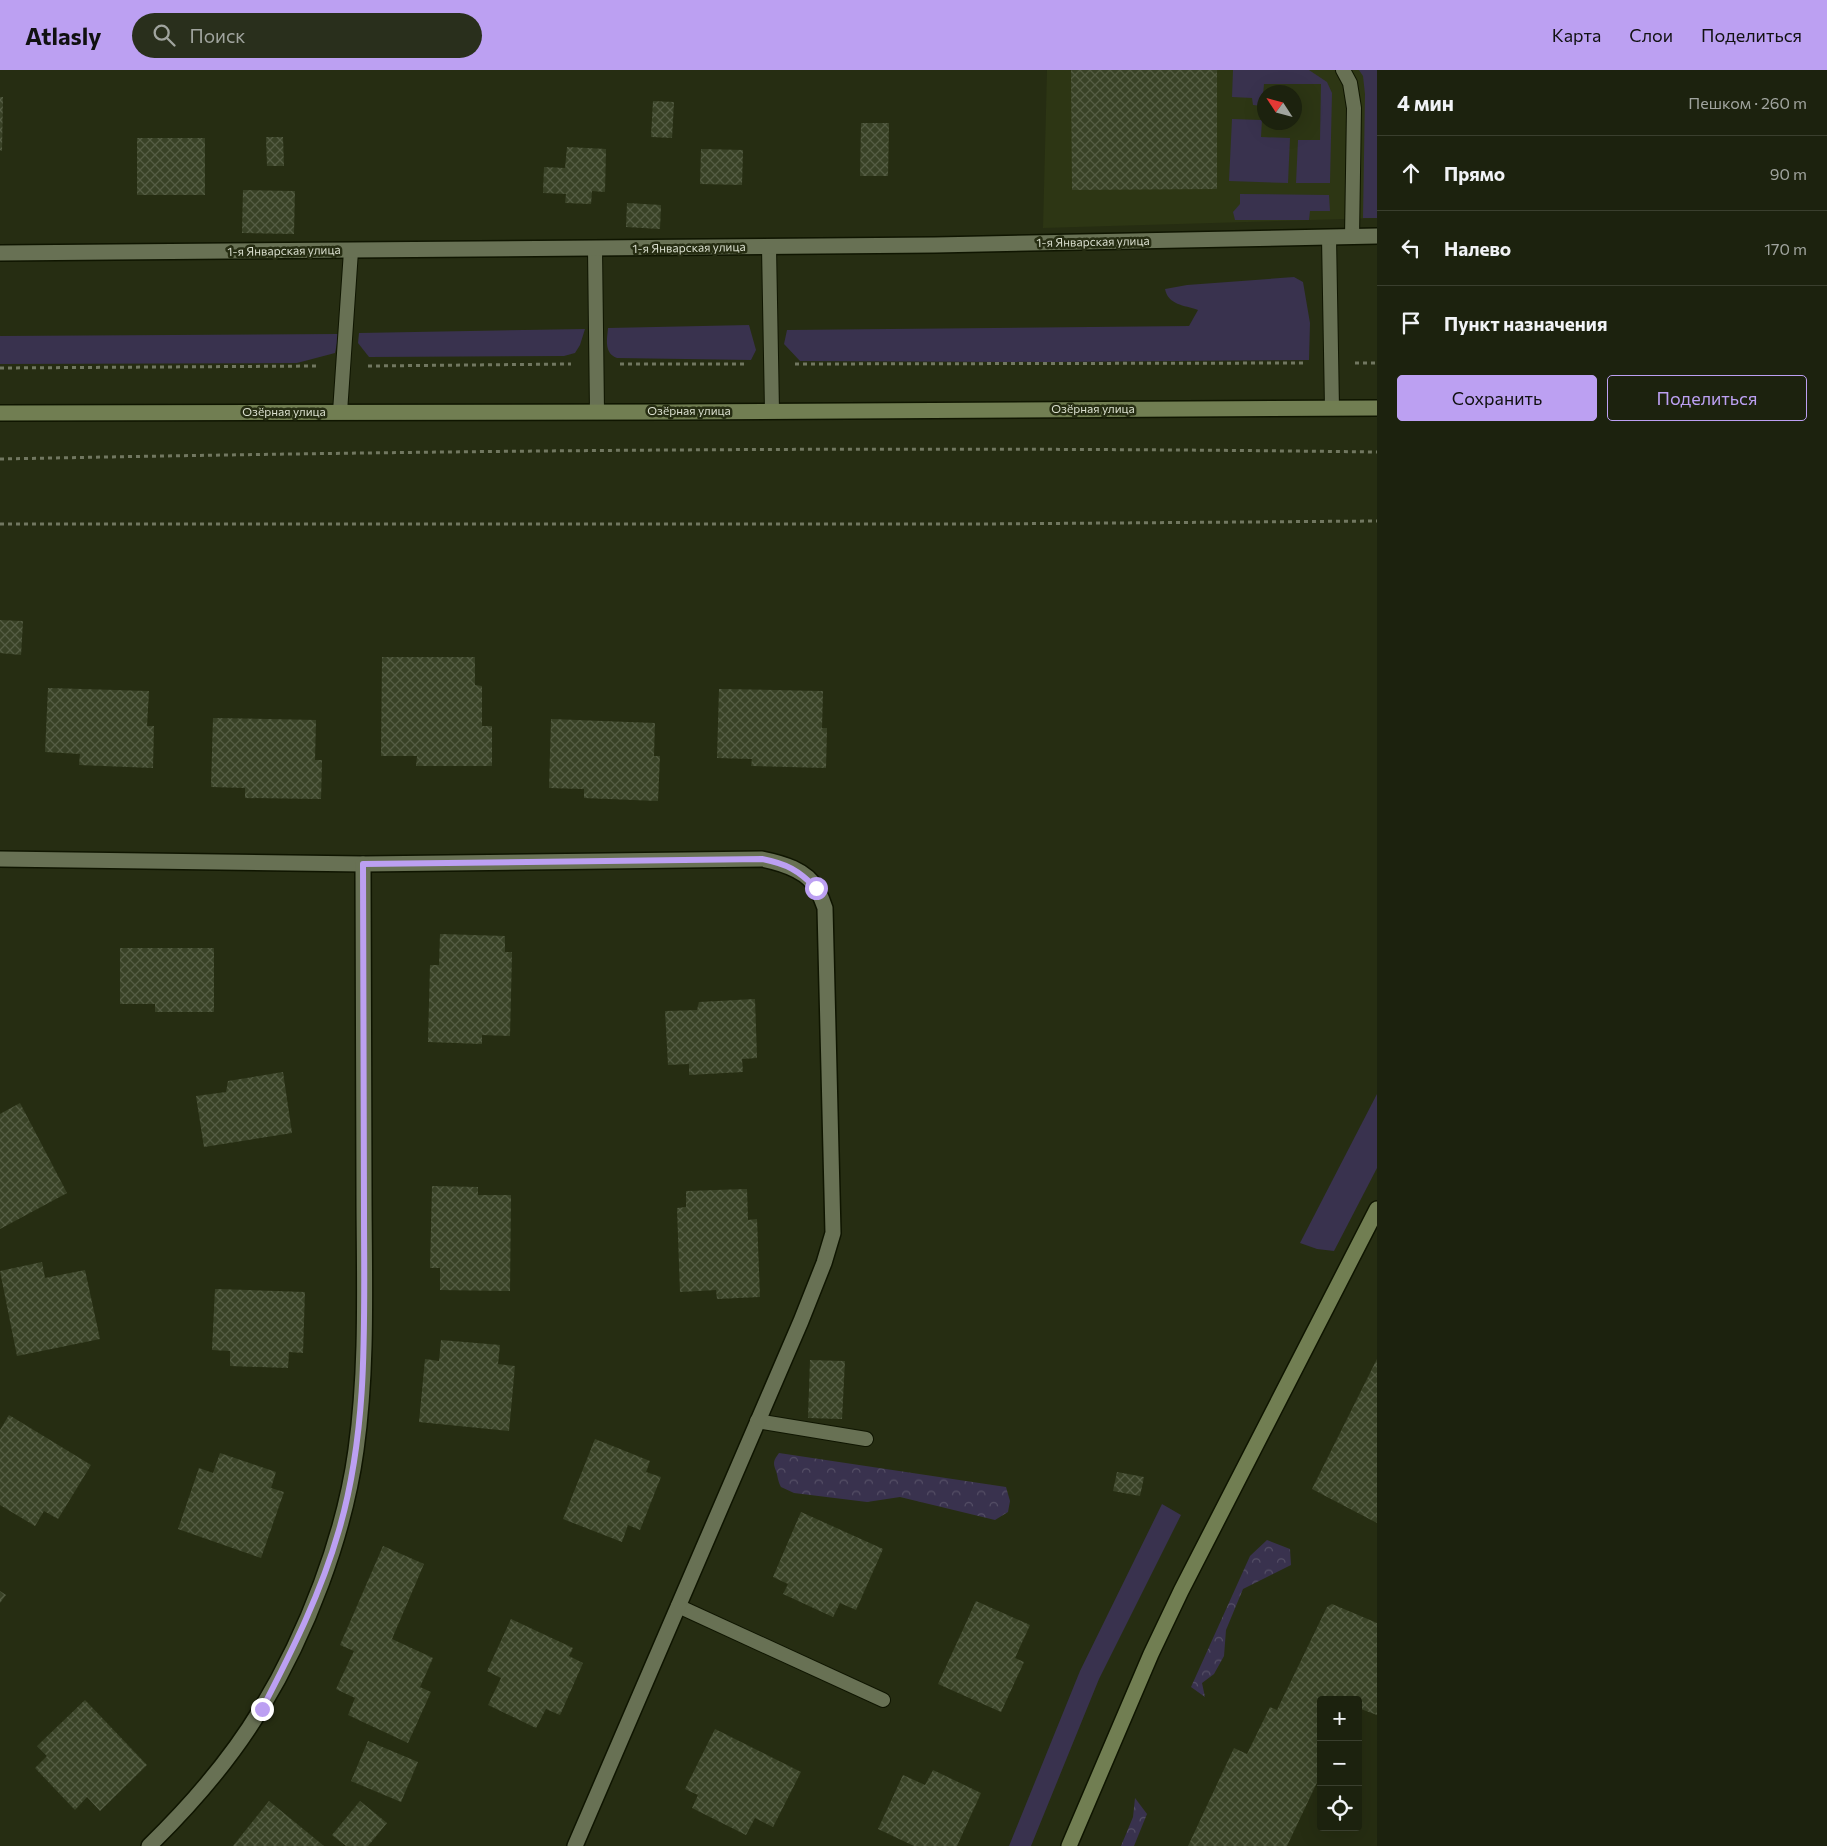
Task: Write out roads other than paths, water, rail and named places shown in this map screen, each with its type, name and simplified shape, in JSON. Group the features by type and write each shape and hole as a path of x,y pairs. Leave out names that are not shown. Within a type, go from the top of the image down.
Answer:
{"main road":[{"name":"Озёрная улица","path":"0,413 1377,408"},
{"path":"1069,1846 1180,1591 1377,1209"}],"street":[{"name":"1-я Январская улица","path":"0,253 945,245 1377,236"},
{"path":"0,860 363,864 762,859 779,862 801,873 816,888 825,908 833,1233 824,1263 804,1312 575,1846"},
{"path":"149,1846 200,1792 235,1749 262,1709 290,1655 316,1597 340,1529 356,1451 364,1365 363,864"}],"lane":[{"path":"1343,70 1350,83 1354,108 1352,237"},
{"path":"1329,237 1332,408"},
{"path":"769,247 772,411"},
{"path":"595,249 597,412"},
{"path":"340,412 351,251"},
{"path":"757,1421 866,1439"},
{"path":"678,1606 883,1700"}]}
